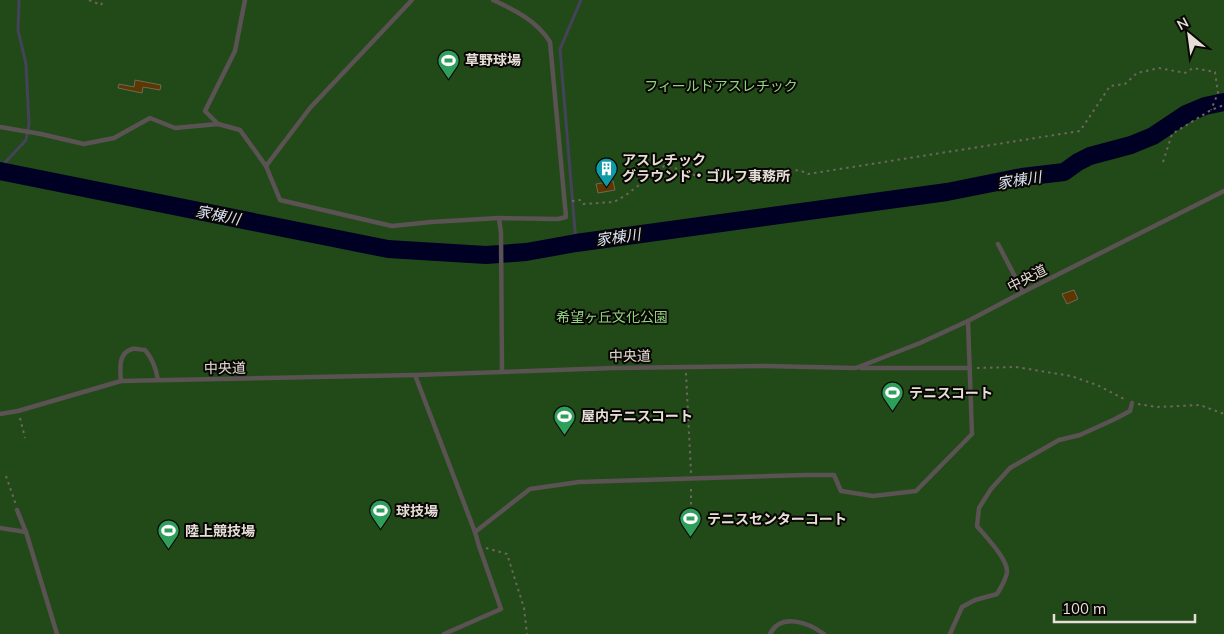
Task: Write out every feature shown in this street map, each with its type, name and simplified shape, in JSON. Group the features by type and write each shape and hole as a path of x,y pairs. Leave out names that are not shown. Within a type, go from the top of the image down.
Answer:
{"lane":[{"path":"218,124 205,112 234,51 245,0"},
{"path":"266,166 310,108 412,0"},
{"path":"0,127 84,144 114,138 150,118 175,128 218,124 240,130 266,166 280,200 392,226 499,218 558,219 566,216 550,42 531,20 493,0"},
{"name":"中央道","path":"0,414 18,411 121,381 415,375 612,368 764,366 856,368 920,343 968,321 1224,191"},
{"path":"499,218 501,233 502,371"},
{"path":"998,244 1023,292"},
{"path":"475,532 530,489 579,482 806,475 834,476 841,491 850,493 873,496 916,492 972,434 968,321"},
{"path":"121,381 120,366 123,355 133,349 145,350 152,358 158,380"},
{"path":"856,368 970,368"},
{"path":"415,375 475,532 500,609 444,634"},
{"path":"950,634 962,607 974,600 996,594 1004,581 1007,570 1002,558 976,526 979,508 991,489 1010,468 1028,457 1059,440 1080,435 1115,419 1130,411 1132,403"},
{"path":"17,510 26,532 57,634"},
{"path":"0,528 26,532"},
{"path":"770,634 773,628 785,621 803,622 824,634"}],"path":[{"path":"89,0 102,6 104,0"},
{"path":"564,201 580,200 583,204 614,202 664,166 712,181 799,170 808,174 1080,131 1110,86 1126,84 1137,73 1159,68 1186,73 1194,68 1215,72 1218,93 1211,110"},
{"path":"1163,162 1172,134 1211,110 1224,105"},
{"path":"686,367 692,478 690,510"},
{"path":"970,368 1016,367 1071,376 1097,384 1132,403 1157,407 1200,405 1224,414"},
{"path":"18,411 25,438"},
{"path":"6,476 17,510"},
{"path":"479,546 507,554 524,608 527,634"}],"green space":[{"name":"希望ヶ丘文化公園","path":"0,0 1224,0 1224,634 0,634"}],"building":[{"path":"135,80 161,85 160,90 143,87 142,93 118,88 119,84 134,87"},
{"name":"アスレチック グラウンド・ゴルフ事務所","path":"613,181 615,190 598,193 596,184"},
{"path":"1074,290 1078,299 1067,304 1062,294"}],"waterway":[{"path":"0,168 26,140 29,124 26,64 18,30 19,0"},
{"path":"576,243 560,49 581,0"},
{"name":"家棟川","path":"0,171 388,249 486,255 526,252 576,243 947,192 1022,177 1064,172 1090,156 1131,145 1153,136 1186,114 1205,106 1224,102"}],"place":[{"name":"草野球場","path":"449,79"},
{"name":"アスレチック グラウンド・ゴルフ事務所","path":"606,187"},
{"name":"テニスコート","path":"893,412"},
{"name":"屋内テニスコート","path":"565,435"},
{"name":"球技場","path":"380,530"},
{"name":"テニスセンターコート","path":"691,538"},
{"name":"陸上競技場","path":"169,550"}],"park label":[{"name":"フィールドアスレチック","path":"721,86"}]}
